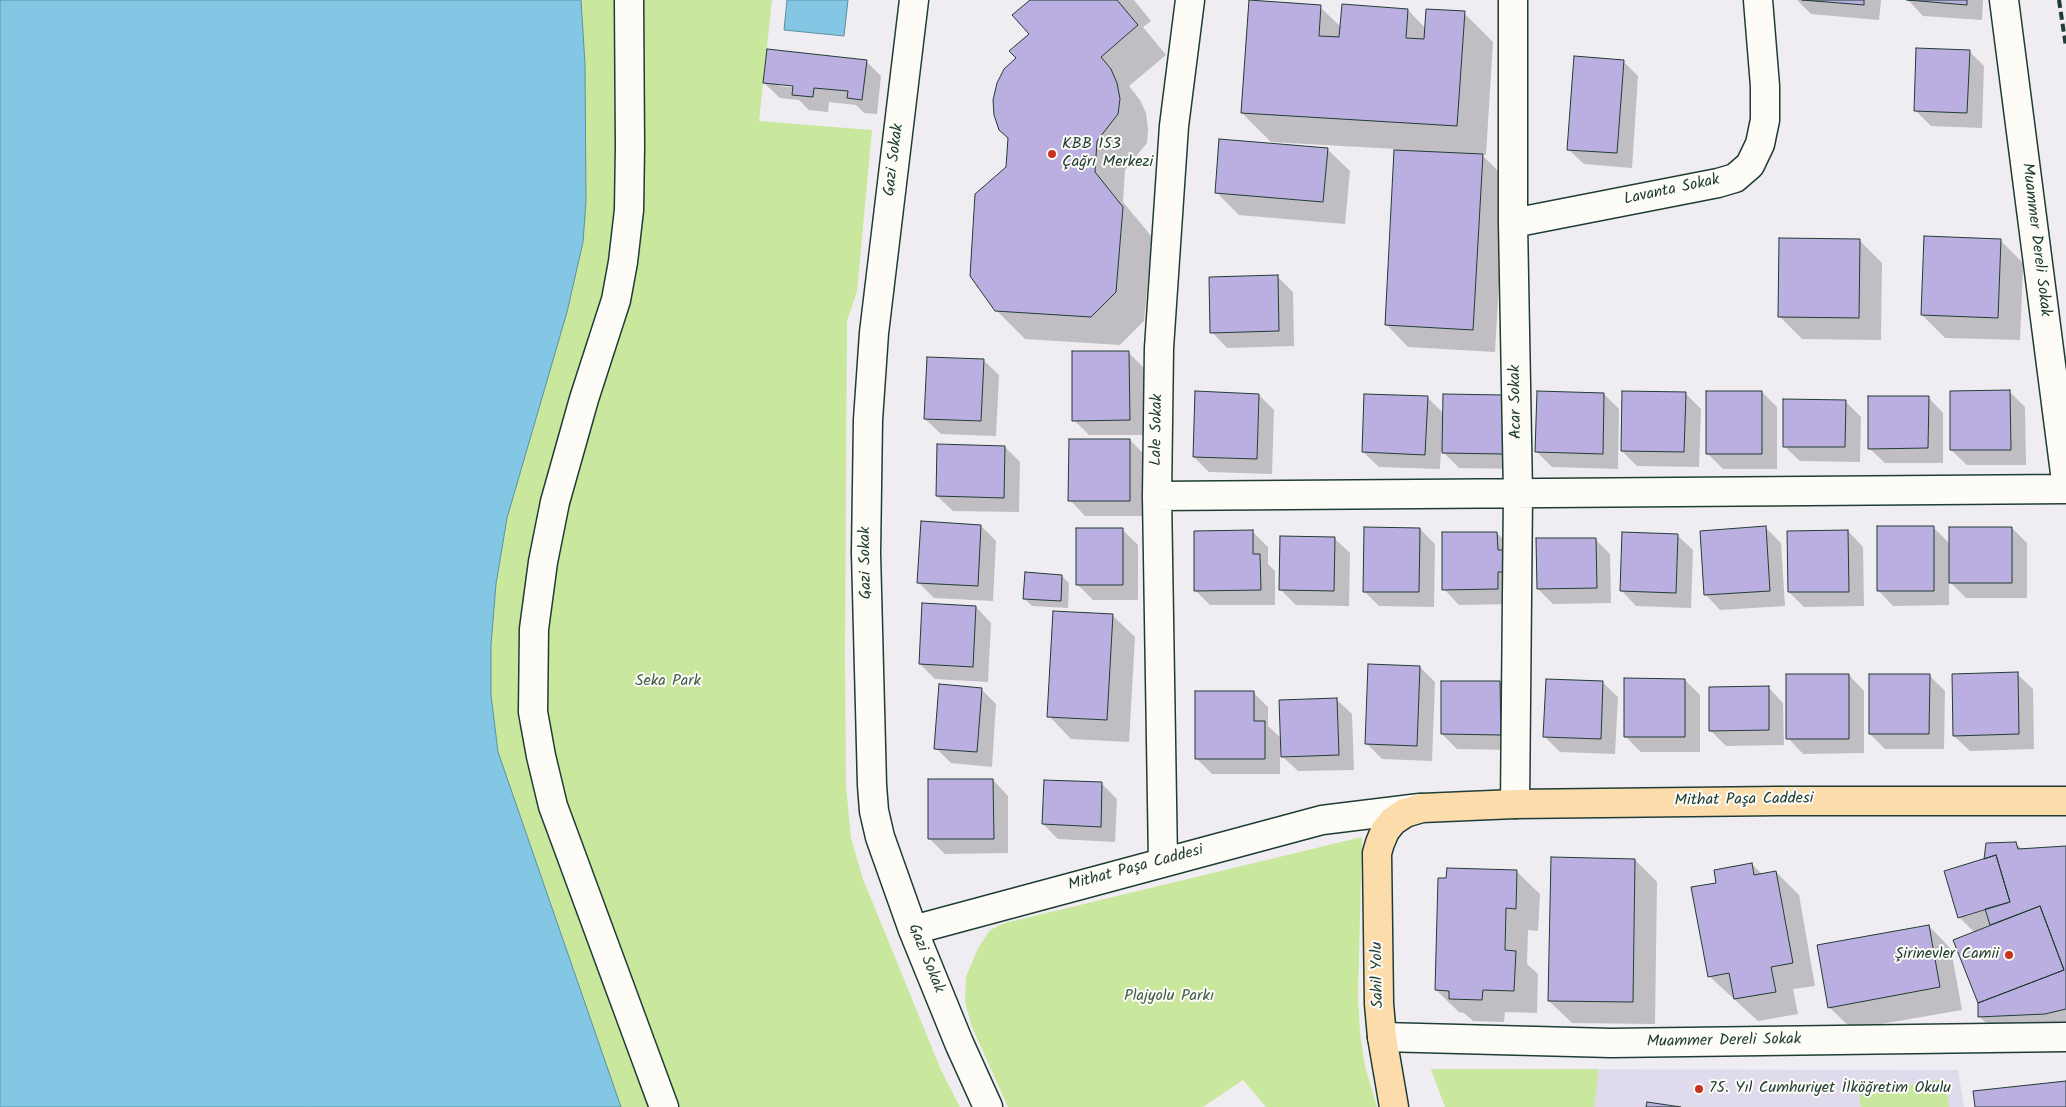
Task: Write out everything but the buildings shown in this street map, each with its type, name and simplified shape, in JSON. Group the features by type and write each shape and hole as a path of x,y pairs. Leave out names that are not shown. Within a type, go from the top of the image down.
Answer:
{"main road":[{"name":"Mithat Paşa Caddesi","path":"1380,842 1393,822 1405,813 1422,808 1515,804 1778,801 2066,801"},
{"name":"Sahil Yolu","path":"1380,842 1377,854 1379,1004 1382,1037 1394,1107"}],"street":[{"path":"629,0 629,210 623,262 616,300 584,399 555,502 543,562 534,629 533,712 553,806 664,1107"},
{"name":"Gazi Sokak","path":"914,0 874,333 868,420 866,553 872,785 874,811 880,838 913,930 959,1043 988,1107"},
{"name":"Lale Sokak","path":"1163,862 1157,496 1159,348 1174,126 1190,0"},
{"name":"Acar Sokak","path":"1514,0 1513,223 1518,493 1515,804"},
{"name":"Lavanta Sokak","path":"1513,223 1718,183 1735,178 1750,165 1760,144 1765,120 1765,86 1758,0"},
{"name":"Muammer Dereli Sokak","path":"2004,0 2066,481"},
{"path":"1157,496 2066,489"},
{"name":"Mithat Paşa Caddesi","path":"913,930 1322,820 1422,808"},
{"path":"1361,815 1370,821 1380,842"},
{"name":"Muammer Dereli Sokak","path":"1382,1037 1611,1044 2066,1037"}],"shaded area":[{"name":"75. Yıl Cumhuriyet İlköğretim Okulu","path":"1431,1069 1958,1070 1964,1107 1445,1107"}],"green space":[{"name":"Seka Park","path":"581,0 772,0 759,121 872,130 857,292 847,321 846,786 851,838 863,879 941,1070 960,1107 621,1107 498,752 491,695 491,645 496,584 507,518 567,312 583,242 586,201 585,64"},
{"name":"Plajyolu Parkı","path":"1362,837 1358,997 1360,1033 1365,1066 1377,1107 1266,1107 1243,1080 1203,1107 1008,1107 972,1027 965,1002 966,977 978,948 990,930 1005,923"},
{"path":"1431,1069 1599,1069 1594,1107 1445,1107"},
{"path":"1945,1079 1949,1107 1861,1107 1859,1094"}],"water":[{"path":"0,0 581,0 585,64 586,201 583,242 567,312 507,518 496,584 491,645 491,695 498,752 621,1107 0,1107"},
{"path":"787,0 848,0 844,36 784,30"}],"railway":[{"path":"2059,0 2066,47"}],"place":[{"name":"KBB 153 Çağrı Merkezi","path":"1052,154"},
{"name":"Şirinevler Camii","path":"2009,955"},
{"name":"75. Yıl Cumhuriyet İlköğretim Okulu","path":"1699,1089"}]}
